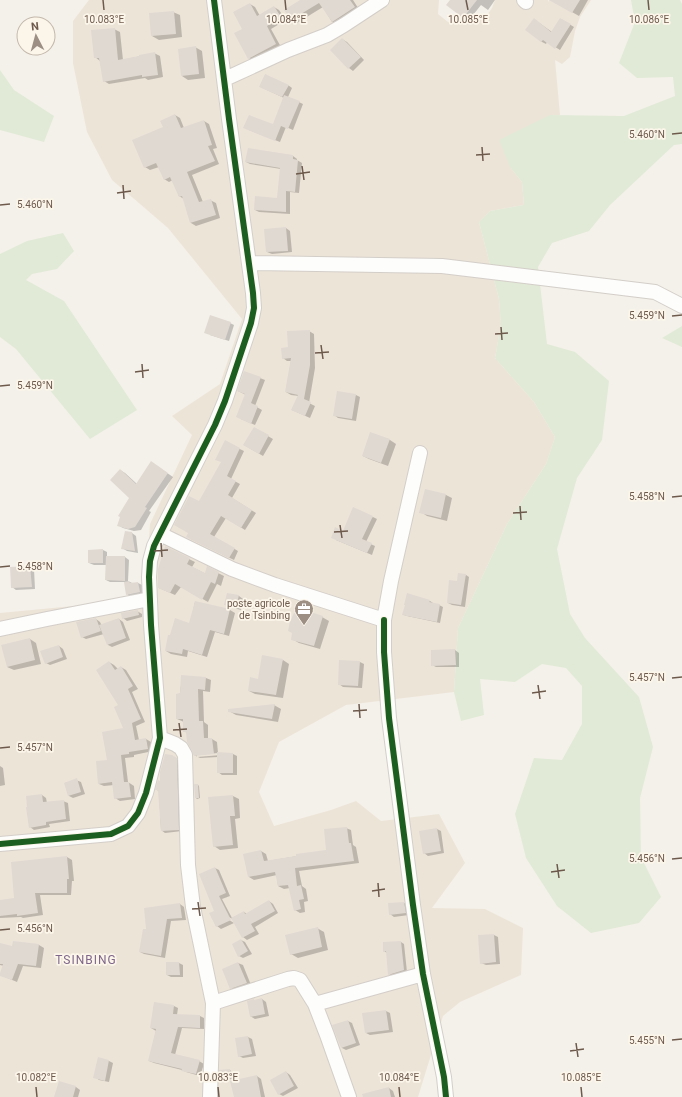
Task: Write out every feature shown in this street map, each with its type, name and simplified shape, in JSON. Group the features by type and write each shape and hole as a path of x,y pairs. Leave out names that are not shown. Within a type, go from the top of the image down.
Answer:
{"street":[{"path":"0,844 111,834 128,826 138,813 146,793 160,738 150,599 150,561 154,546 225,401 251,323 254,308 214,0"},
{"path":"225,79 288,50 326,35 382,0"},
{"path":"249,263 442,266 655,292 682,306"},
{"path":"420,453 384,620 384,652 389,718 413,905 423,974 444,1077 446,1097"},
{"path":"160,534 232,569 320,600 384,620"},
{"path":"0,629 150,599"},
{"path":"160,738 181,748 185,755 188,865 193,907 212,1004 210,1097"},
{"path":"315,1004 423,974"},
{"path":"212,1004 288,979 294,978 300,980 315,1004 349,1097"}],"shaded area":[{"path":"89,0 439,0 438,14 448,22 465,24 485,18 492,8 495,0 548,0 548,2 549,0 591,0 580,17 575,31 570,57 562,64 555,60 560,115 550,115 510,167 522,182 524,205 490,211 479,222 499,299 501,324 495,358 534,402 555,437 546,464 507,524 458,628 454,692 346,705 279,742 259,792 274,826 331,810 356,801 381,821 439,814 465,863 432,908 485,909 523,928 521,975 460,1002 443,1016 418,1097 0,1097 0,613 84,605 145,597 150,524 192,435 172,416 220,384 242,319 168,228 112,180 87,132 73,63 73,21"}],"green space":[{"path":"631,0 680,0 682,4 682,144 674,145 610,205 589,231 552,243 538,267 547,344 575,352 609,381 602,440 577,478 557,549 570,614 585,638 639,697 653,747 640,798 641,857 661,897 639,923 591,933 557,906 526,858 515,814 534,758 562,760 582,724 582,686 566,668 542,664 515,682 480,679 484,715 461,721 454,692 458,628 507,524 546,464 555,437 534,402 495,358 501,324 499,299 479,222 490,211 524,205 522,182 510,167 499,140 550,115 624,116 675,96 673,77 637,78 619,63 635,22"},
{"path":"0,70 14,90 54,116 44,142 0,130"},
{"path":"63,233 74,251 57,269 32,274 26,280 64,301 137,410 90,439 16,349 0,337 0,254 27,241"},
{"path":"682,326 682,347 662,338"}],"building":[{"path":"300,0 350,0 355,7 332,22 319,3 291,20 284,10"},
{"path":"450,0 477,0 463,18 446,5"},
{"path":"549,0 580,0 572,13"},
{"path":"250,3 257,16 274,6 281,17 267,26 276,44 248,59 234,33 242,29 233,12"},
{"path":"174,11 176,34 151,36 149,13"},
{"path":"534,18 551,32 560,18 571,24 555,49 543,40 541,42 525,30"},
{"path":"115,28 118,60 155,52 158,75 142,77 142,75 103,82 99,58 94,58 91,30"},
{"path":"342,38 361,57 348,69 330,50"},
{"path":"196,46 199,74 181,76 178,49"},
{"path":"265,74 289,85 282,97 259,87"},
{"path":"284,95 300,101 288,129 281,126 275,141 243,128 249,115 273,124"},
{"path":"175,114 181,128 204,120 212,145 208,146 215,161 187,172 199,202 211,199 216,215 190,223 182,196 179,197 170,177 164,180 156,163 144,168 132,140 163,127 160,121"},
{"path":"248,148 293,155 293,159 298,160 295,192 286,191 286,212 254,210 255,196 277,198 280,168 245,162"},
{"path":"286,227 288,251 266,252 264,229"},
{"path":"210,315 231,322 225,340 204,333"},
{"path":"310,330 310,365 304,399 311,402 305,416 291,410 298,395 285,392 291,358 282,359 281,348 288,347 287,331"},
{"path":"244,371 261,377 251,403 258,406 251,424 236,417 245,394 237,391"},
{"path":"337,391 356,394 352,419 333,416"},
{"path":"254,427 269,435 259,454 243,445"},
{"path":"370,432 390,439 381,463 362,456"},
{"path":"225,440 240,448 227,476 236,481 228,495 252,510 241,528 221,516 210,534 235,548 229,558 186,537 188,533 174,525 189,496 199,501 221,462 215,460"},
{"path":"151,461 168,473 145,507 147,508 135,527 128,529 117,526 120,517 118,516 129,498 110,480 120,469 136,484"},
{"path":"425,489 446,494 441,518 419,513"},
{"path":"353,507 373,516 362,539 372,543 367,553 331,538 335,527 343,531"},
{"path":"125,531 132,532 135,551 121,549"},
{"path":"165,546 190,558 187,564 205,573 207,566 219,572 215,584 211,582 202,600 175,584 170,593 158,588 158,569"},
{"path":"103,549 103,563 88,563 88,550"},
{"path":"106,556 125,556 125,581 105,580"},
{"path":"30,566 32,587 11,588 10,567"},
{"path":"458,573 466,574 461,605 447,603 449,580 457,581"},
{"path":"129,581 130,583 138,582 140,592 126,595 124,582"},
{"path":"227,593 239,595 236,608 224,605"},
{"path":"407,593 430,600 429,602 440,604 437,622 402,615"},
{"path":"195,601 230,609 224,634 210,630 202,655 183,649 182,654 165,651 168,635 170,635 175,618 189,623"},
{"name":"poste agricole de Tsinbing","path":"299,608 323,616 314,646 291,640 292,633 288,631 290,621 294,613 298,614"},
{"path":"138,610 139,615 122,619 121,613"},
{"path":"96,618 101,631 81,638 76,622"},
{"path":"119,618 126,638 107,645 99,625"},
{"path":"30,638 35,660 7,667 1,645"},
{"path":"59,645 63,657 45,664 40,651"},
{"path":"455,649 456,665 431,666 431,650"},
{"path":"262,655 283,659 276,695 248,691 250,677 258,679"},
{"path":"339,660 360,661 358,686 338,685"},
{"path":"109,661 115,670 121,666 133,686 128,689 141,719 132,723 135,740 146,738 148,749 121,755 124,782 129,782 131,797 114,799 112,782 98,784 96,761 107,760 102,732 123,728 114,707 118,705 96,670"},
{"path":"181,675 206,677 205,690 198,689 199,721 203,721 204,738 212,738 214,754 194,756 187,742 186,732 183,732 183,719 176,719 176,694 180,693"},
{"path":"275,704 272,719 228,712 228,709"},
{"path":"217,752 233,753 233,773 217,773"},
{"path":"165,754 172,755 177,758 179,830 161,831 158,790 155,790 158,780 160,781 160,772"},
{"path":"77,778 81,792 68,796 64,783"},
{"path":"194,784 198,784 199,798 195,798"},
{"path":"42,794 43,802 64,800 66,819 46,822 46,825 29,828 26,796"},
{"path":"233,795 235,816 230,816 233,845 213,847 208,797"},
{"path":"347,827 349,843 351,843 354,861 295,868 297,886 301,885 304,899 299,900 301,909 294,911 288,885 278,886 275,872 248,877 243,854 261,850 264,861 296,856 296,854 326,850 324,829"},
{"path":"437,828 441,851 423,854 419,831"},
{"path":"67,856 69,879 67,879 67,893 35,893 38,913 17,916 17,914 0,916 0,900 14,898 11,862"},
{"path":"215,867 226,893 219,896 231,920 216,927 209,913 214,911 199,874"},
{"path":"269,900 275,911 251,924 255,931 242,938 231,918 244,911 245,914"},
{"path":"404,902 406,913 389,915 388,903"},
{"path":"180,903 182,918 167,919 161,956 139,952 143,929 146,929 144,908"},
{"path":"318,927 322,947 290,955 285,935"},
{"path":"494,934 496,962 480,964 478,935"},
{"path":"241,939 248,951 238,957 232,944"},
{"path":"13,941 39,944 36,966 18,964 12,980 0,976 3,964 0,964 0,943 12,946"},
{"path":"401,941 404,970 388,975 386,951 383,952 383,942"},
{"path":"166,962 179,962 180,975 166,975"},
{"path":"238,962 247,983 230,989 222,969"},
{"path":"262,998 265,1014 250,1017 247,1001"},
{"path":"154,1002 174,1005 173,1014 200,1015 200,1028 178,1027 171,1053 200,1060 196,1074 148,1061 156,1029 150,1028"},
{"path":"386,1010 389,1030 365,1033 362,1013"},
{"path":"348,1020 356,1043 341,1048 332,1025"},
{"path":"248,1036 252,1054 238,1057 235,1038"},
{"path":"98,1057 109,1060 105,1081 93,1078"},
{"path":"230,1069 231,1078 219,1080 219,1070"},
{"path":"286,1071 294,1086 278,1095 270,1080"},
{"path":"257,1075 261,1097 234,1097 230,1081"},
{"path":"59,1081 76,1086 73,1097 54,1097"},
{"path":"389,1087 391,1097 363,1097 362,1094"}],"cycle path":[{"path":"0,844 111,834 128,826 138,813 146,793 160,738 151,625 149,577 150,561 154,546 215,425 225,401 251,323 254,308 214,0"},
{"path":"384,620 384,652 389,718 413,905 423,974 444,1077 446,1097"}],"place":[{"name":"poste agricole de Tsinbing","path":"304,626"}],"district":[{"name":"TSINBING","path":"86,960"}]}
